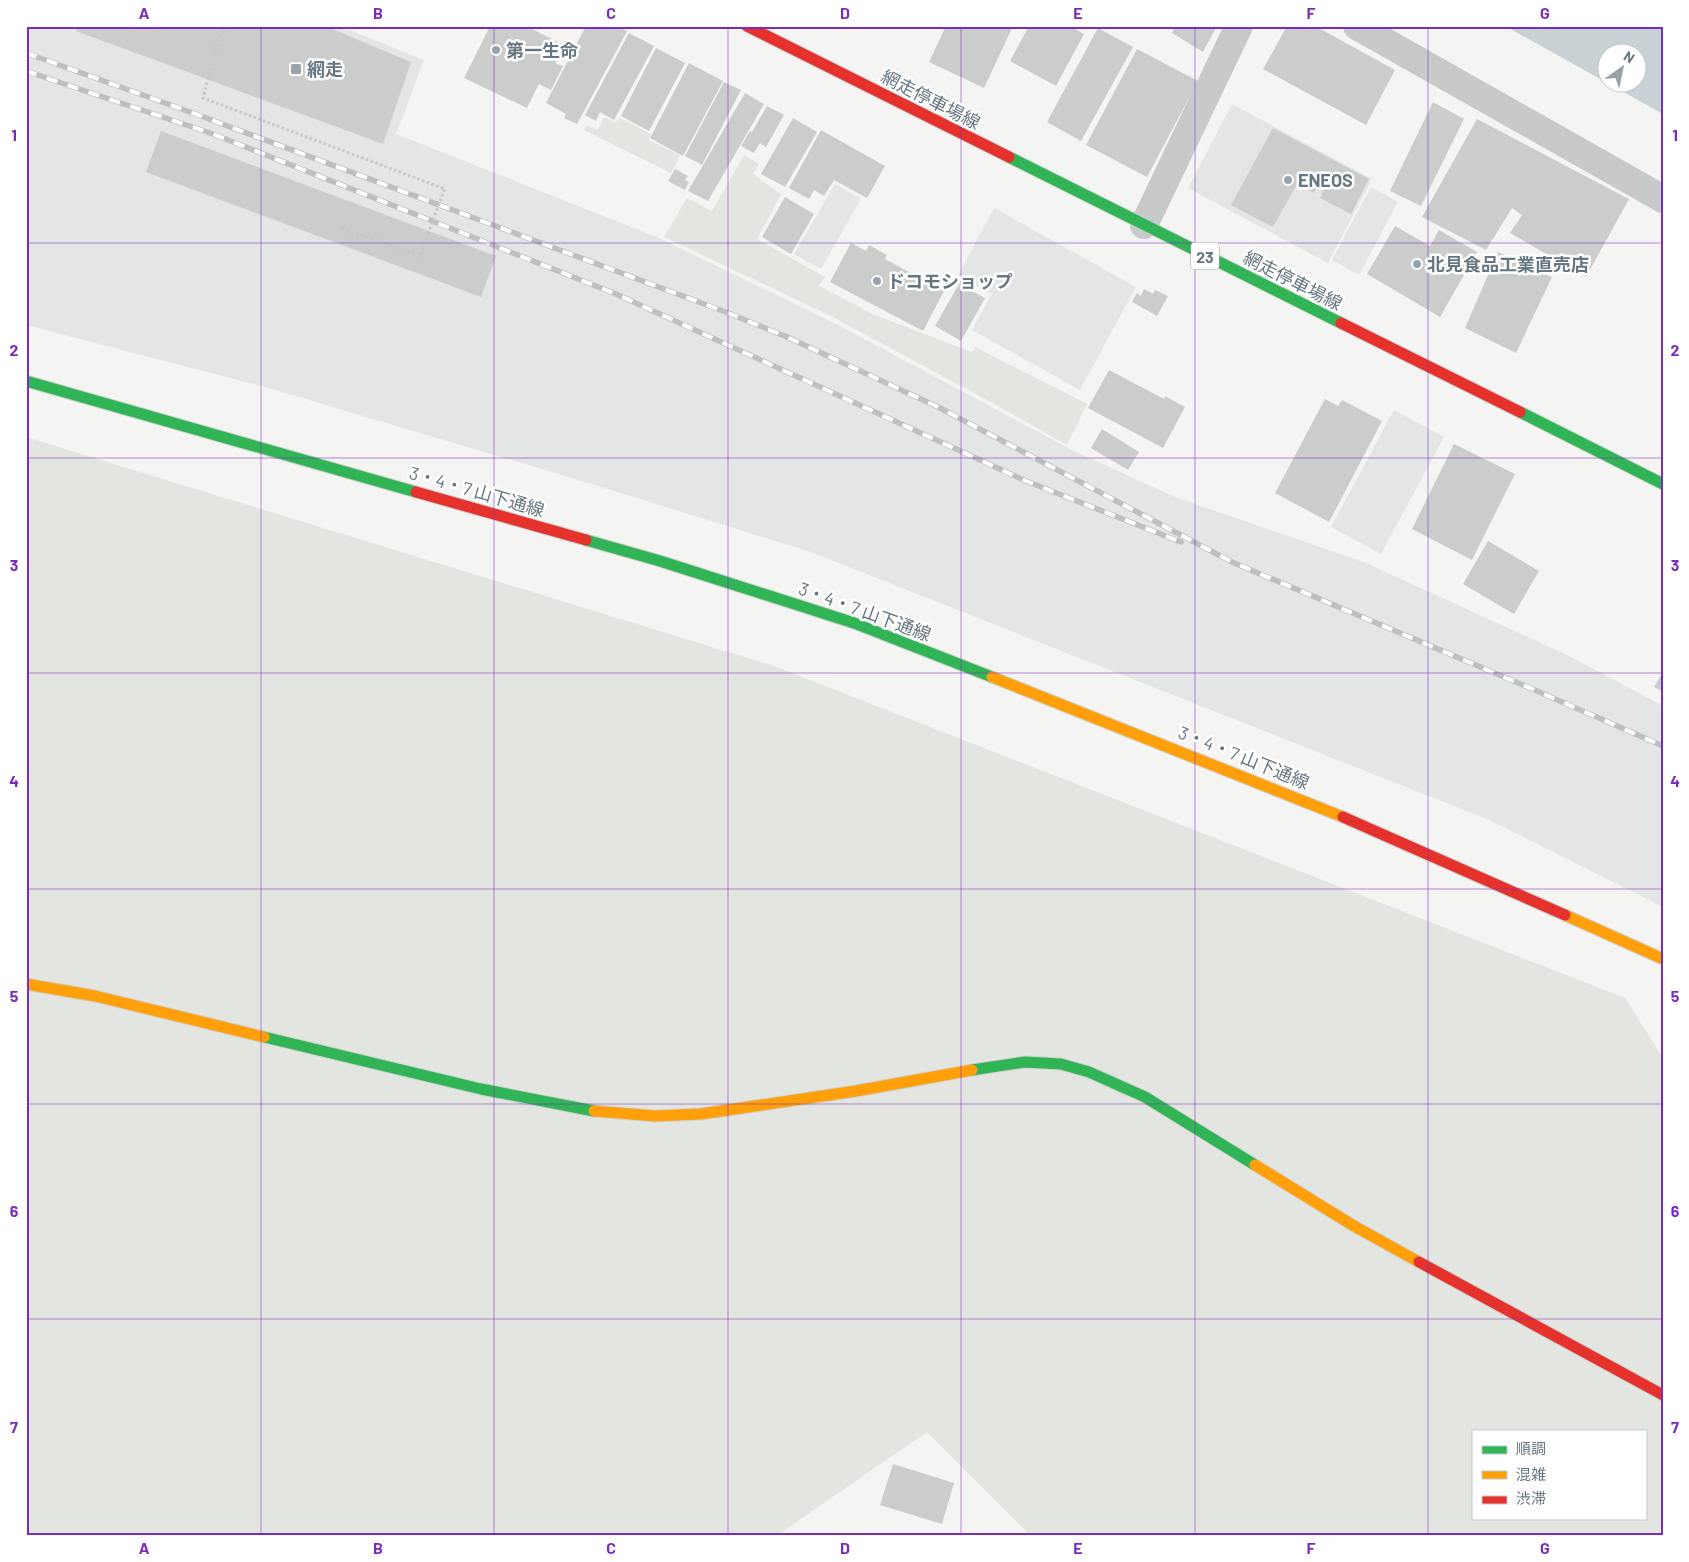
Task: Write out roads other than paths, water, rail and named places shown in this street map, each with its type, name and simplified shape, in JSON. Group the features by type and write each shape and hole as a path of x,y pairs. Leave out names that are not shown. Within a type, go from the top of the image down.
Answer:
{"street":[{"name":"網走停車場線","path":"747,26 1663,484"},
{"path":"1144,225 1239,26"},
{"path":"1356,26 1663,199"},
{"name":"3・4・7 山下通線","path":"26,381 660,561 854,623 1295,796 1417,848 1663,959"},
{"path":"26,984 95,996 481,1089 602,1113 655,1116 701,1114 828,1096 1016,1063 1062,1064 1089,1072 1145,1097 1354,1226 1663,1395"}],"railway":[{"path":"26,53 201,116 723,311 787,337 938,407 1232,562 1663,746"},
{"path":"26,71 213,134 616,294 1026,481 1181,542"}],"place":[{"name":"第一生命","path":"496,50"},
{"name":"網走","path":"296,69"},
{"name":"ENEOS","path":"1288,180"},
{"name":"北見食品工業直売店","path":"1417,264"},
{"name":"ドコモショップ","path":"877,281"}]}
